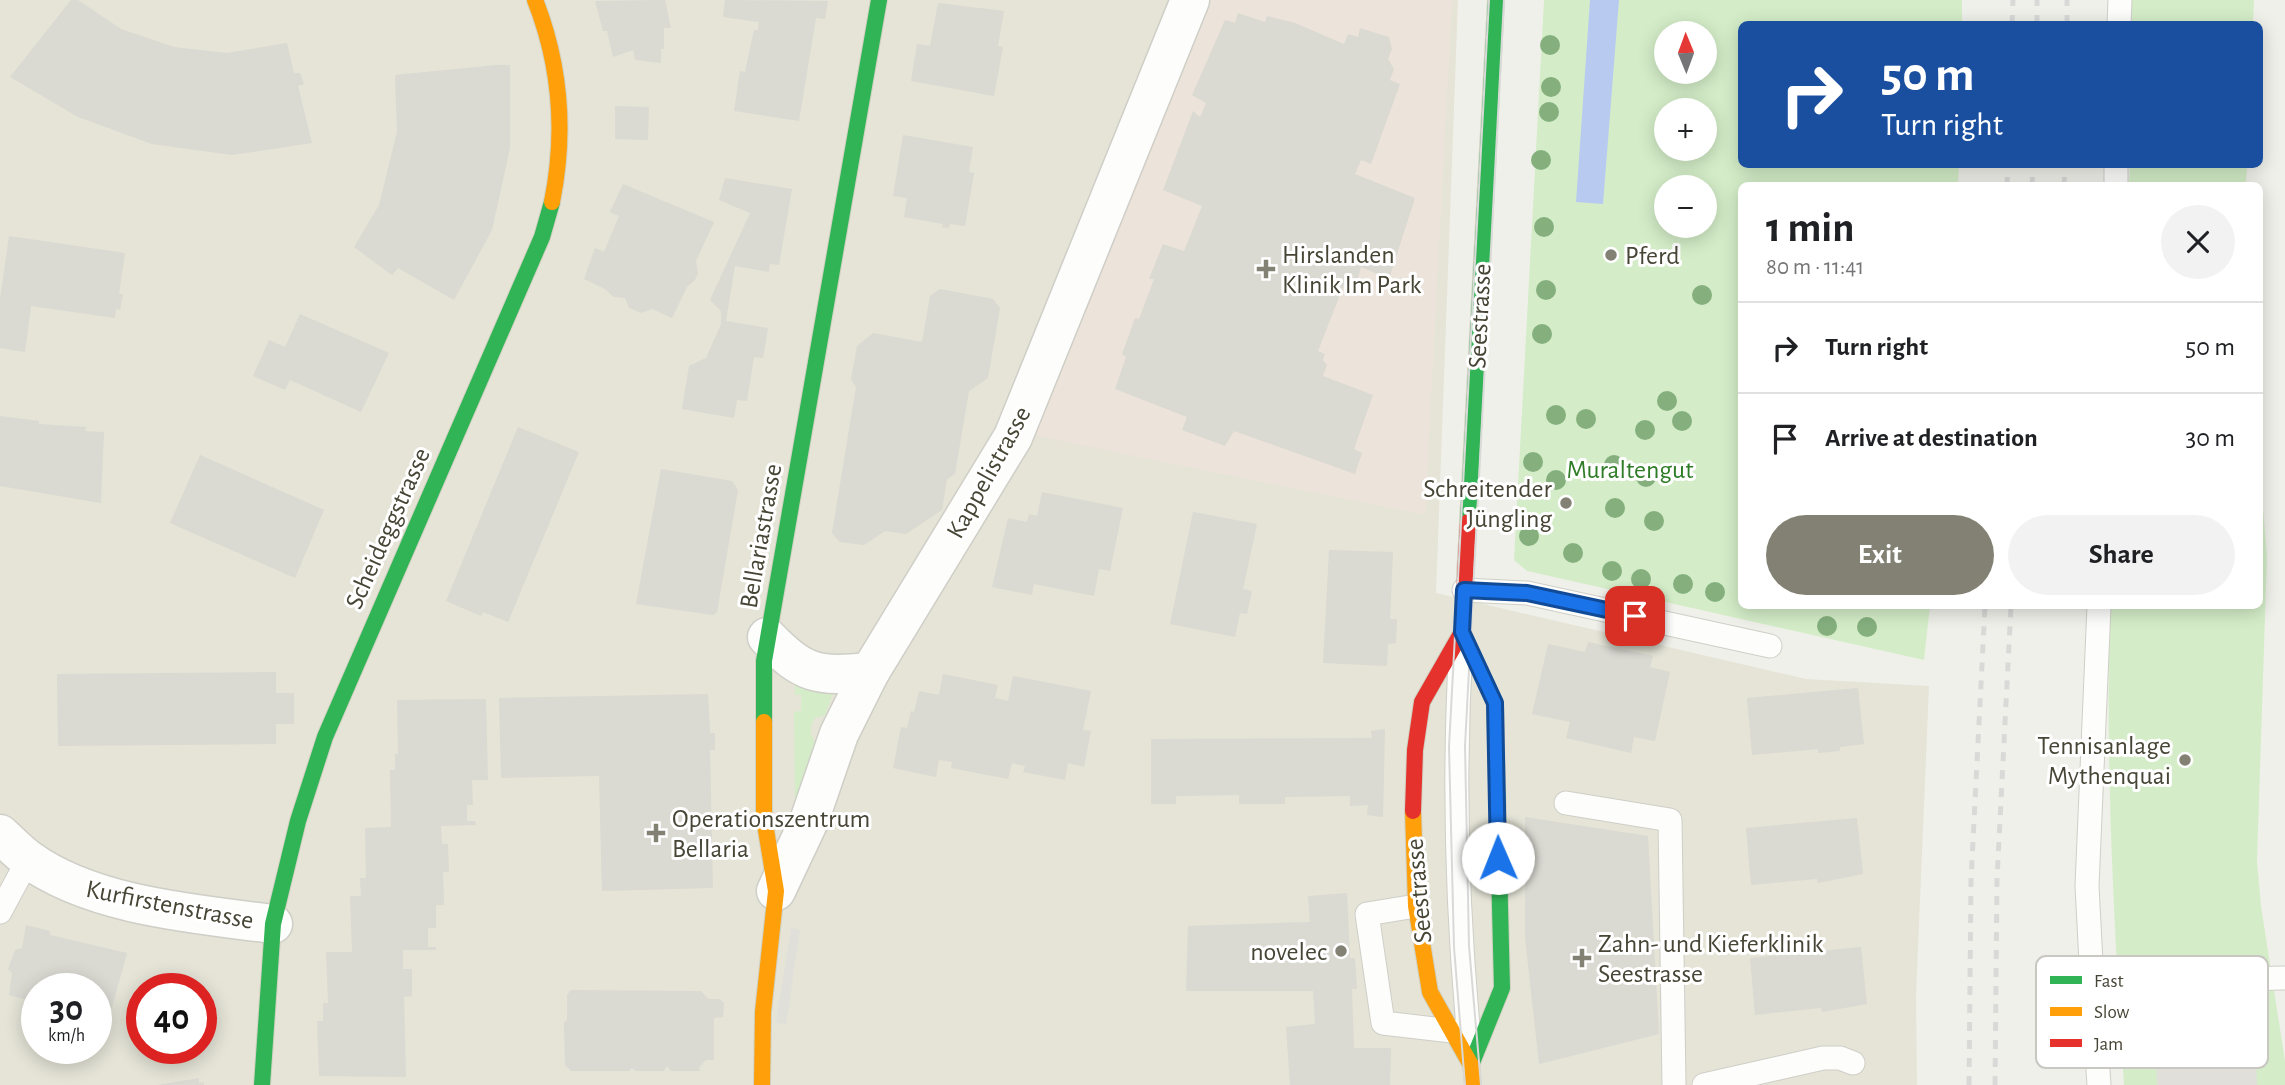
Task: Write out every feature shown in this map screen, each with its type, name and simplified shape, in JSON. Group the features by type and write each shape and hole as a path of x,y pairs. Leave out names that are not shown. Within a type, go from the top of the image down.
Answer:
{"street":[{"name":"Scheideggstrasse","path":"262,1085 273,924 298,821 325,737 542,237 554,202 560,148 559,101 552,51 535,0"},
{"name":"Bellariastrasse","path":"762,1085 763,1012 776,891 764,818 764,661 879,0"},
{"name":"Kappelistrasse","path":"776,891 809,821 839,734 870,672 1013,437 1190,0"},
{"name":"Seestrasse","path":"1472,1075 1430,992 1416,906 1412,818 1415,750 1422,702 1462,632 1496,0"},
{"name":"Seestrasse","path":"1462,632 1495,703 1502,988 1472,1075"},
{"path":"767,637 790,661 819,674 870,672"},
{"name":"Kurfirstenstrasse","path":"0,834 28,860 102,896 273,924"}],"lane":[{"path":"2119,21 2120,0"},
{"path":"1464,590 1527,593 1770,646"},
{"path":"2091,956 2087,886 2099,609"},
{"name":"Seestrasse","path":"1462,632 1457,703 1459,884 1464,990 1472,1075"},
{"path":"1566,803 1670,820 1674,1085"},
{"path":"0,912 28,860"},
{"path":"1416,906 1367,914 1383,1023 1452,1031"},
{"path":"1704,1085 1823,1058 1840,1058 1853,1063"}],"shaded area":[{"path":"0,0 1458,0 1436,593 1806,679 1929,686 1916,995 1917,1085 0,1085"},
{"name":"Hirslanden Klinik Im Park","path":"1202,0 1452,0 1425,515 1027,434"},
{"path":"791,928 800,930 786,1024 776,1023"},
{"path":"2156,1068 2256,1068 2257,1085 2157,1085"}],"green space":[{"name":"Muraltengut","path":"1544,0 1962,0 1962,21 1738,21 1738,168 1959,168 1958,182 1738,182 1738,609 1930,609 1924,660 1527,571 1514,560"},
{"path":"2132,0 2254,0 2253,21 2132,21"},
{"path":"2130,168 2247,168 2246,182 2129,182"},
{"name":"Tennisanlage Mythenquai","path":"2263,508 2267,557 2257,861 2261,906 2285,1061 2285,1085 2124,1085 2123,1068 2268,1068 2268,956 2117,956 2110,786 2110,609 2263,609"},
{"path":"795,683 833,693 825,715 815,718 812,725 811,734 817,744 795,805 794,712 801,711 801,695 795,695"}],"water":[{"path":"1590,0 1619,0 1603,204 1576,202"}],"building":[{"path":"71,0 78,0 121,29 174,47 227,53 287,43 294,73 300,73 304,84 298,86 312,143 232,155 152,144 78,117 10,77"},
{"path":"665,0 671,28 664,28 661,63 635,60 633,50 613,57 607,31 603,31 595,1"},
{"path":"725,0 828,1 825,19 816,18 799,121 734,111 740,71 745,72 754,30 758,30 759,22 723,17"},
{"path":"938,3 1004,11 998,46 1003,47 994,96 911,81 917,44 930,46"},
{"path":"1238,13 1265,22 1267,16 1295,23 1344,44 1348,34 1358,37 1360,28 1389,37 1392,49 1388,59 1394,69 1390,80 1400,84 1371,164 1361,160 1355,174 1415,198 1389,279 1361,267 1358,278 1350,284 1345,282 1318,351 1325,354 1323,360 1327,365 1323,376 1373,395 1354,449 1362,453 1355,474 1234,431 1225,446 1182,430 1187,417 1115,389 1126,357 1122,354 1135,318 1139,319 1154,279 1149,279 1163,244 1184,251 1202,206 1163,190 1193,111 1200,117 1206,103 1192,95 1225,20 1235,23"},
{"path":"510,65 510,148 492,230 454,300 398,268 392,275 354,247 379,205 397,132 395,75"},
{"path":"615,106 649,107 648,140 615,139"},
{"path":"903,135 973,147 969,172 974,173 965,226 950,224 949,228 942,227 943,224 904,217 907,198 893,196"},
{"path":"725,178 792,189 779,265 770,264 769,272 735,266 726,321 768,328 763,358 754,357 747,401 737,400 734,418 682,409 689,366 706,358 721,324 721,311 710,300 750,213 719,200"},
{"path":"623,184 714,222 696,261 698,274 687,287 672,318 652,309 641,313 629,308 625,298 614,297 605,289 584,279 595,248 604,252 619,216 610,212"},
{"path":"9,236 125,253 119,294 123,294 120,310 116,309 115,318 31,306 25,352 0,348 0,299"},
{"path":"940,289 993,299 1000,308 988,378 969,391 955,474 947,479 942,510 906,534 885,531 864,545 840,542 832,533 856,387 851,379 857,346 873,333 922,342 930,296"},
{"path":"300,314 389,353 361,412 290,380 285,390 253,376 269,340 285,347"},
{"path":"0,416 39,421 39,424 86,427 85,431 104,432 101,503 0,486"},
{"path":"518,427 579,452 508,622 483,612 481,616 446,601"},
{"path":"200,455 324,510 295,578 170,523"},
{"path":"661,469 732,481 738,490 717,612 713,615 636,604"},
{"path":"1042,492 1123,508 1110,571 1099,569 1094,596 1034,584 1032,595 992,587 1008,518 1027,522 1029,514 1037,516"},
{"path":"1193,512 1257,524 1243,589 1252,591 1247,614 1240,613 1235,637 1170,624"},
{"path":"1329,550 1393,552 1390,619 1397,619 1396,643 1388,644 1387,666 1323,663"},
{"path":"1588,642 1653,656 1650,667 1670,672 1655,741 1634,737 1631,753 1566,738 1570,722 1532,714 1548,644 1585,652"},
{"path":"276,672 276,693 294,693 294,724 276,724 276,744 58,746 57,674"},
{"path":"943,674 998,685 995,698 1008,701 1013,676 1091,691 1083,730 1091,731 1084,767 1068,763 1065,780 1023,772 1025,766 1012,763 1008,779 951,768 952,762 939,760 936,777 893,768 901,727 907,728 919,691 939,695"},
{"path":"1858,688 1864,744 1840,747 1840,751 1818,753 1818,749 1752,755 1747,698"},
{"name":"Operationszentrum Bellaria","path":"708,694 710,733 715,733 715,750 710,750 713,888 602,891 599,776 501,778 499,698"},
{"path":"486,699 488,780 472,780 473,805 467,805 467,821 475,821 476,825 441,826 442,844 448,844 449,872 443,872 444,905 436,905 436,928 428,928 428,947 436,947 436,950 403,950 403,969 412,969 412,996 404,997 406,1077 319,1076 317,1021 323,1021 323,1003 328,1003 326,952 352,952 350,896 361,896 360,878 366,878 365,828 391,827 390,770 395,770 395,754 398,754 397,700"},
{"path":"1385,729 1383,817 1367,815 1368,805 1350,806 1350,796 1285,797 1285,804 1239,804 1239,795 1176,796 1176,804 1151,804 1151,739 1372,738 1371,731"},
{"name":"Zahn- und Kieferklinik Seestrasse","path":"1525,817 1648,836 1659,1034 1539,1064 1525,938"},
{"path":"1857,818 1863,874 1818,883 1817,879 1751,885 1746,828"},
{"path":"1347,893 1350,958 1355,958 1357,989 1352,989 1354,1048 1391,1048 1390,1085 1290,1085 1286,1027 1315,1024 1313,991 1186,991 1188,926 1310,922 1308,896"},
{"path":"26,925 50,931 50,935 127,953 112,1007 112,973 21,973 21,998 9,995 12,973 8,969 15,950 22,948"},
{"path":"1861,947 1867,1004 1822,1012 1821,1008 1755,1015 1750,958"},
{"path":"571,990 701,991 708,999 720,999 724,1003 723,1017 714,1018 714,1060 706,1060 699,1067 700,1071 671,1071 667,1066 664,1071 636,1071 632,1068 629,1071 571,1071 565,1065 564,1022 567,1020 567,995"},
{"path":"199,1078 199,1083 204,1082 204,1085 157,1085"}],"tram line":[{"path":"1465,1085 1454,947 1449,747 1489,0"},
{"path":"1481,1085 1469,946 1465,746 1504,0"}],"railway":[{"path":"2012,21 2013,0"},
{"path":"2037,0 2037,21"},
{"path":"2067,0 2067,21"},
{"path":"2007,182 2008,168"},
{"path":"2032,182 2033,168"},
{"path":"2064,182 2065,168"},
{"path":"1969,1085 1971,880 1985,609"},
{"path":"1995,1085 1997,879 2011,609"}],"traffic: fast":[{"path":"764,722 764,661 879,0"},
{"path":"1468,522 1496,0"},
{"path":"262,1085 273,924 298,821 325,737 542,237 552,202"},
{"path":"1462,632 1495,703 1502,988 1471,1065"}],"traffic: slow":[{"path":"535,0 551,50 558,100 559,150 552,202"},
{"path":"762,1085 763,1012 776,891 764,818 764,722"},
{"path":"1413,811 1416,906 1430,992 1471,1065 1473,1085"}],"traffic: jam":[{"path":"1413,811 1415,750 1422,702 1462,632 1468,522"}],"place":[{"name":"Pferd","path":"1611,255"},
{"name":"Hirslanden Klinik Im Park","path":"1266,269"},
{"name":"Schreitender Jüngling","path":"1566,503"},
{"name":"Tennisanlage Mythenquai","path":"2185,760"},
{"name":"Operationszentrum Bellaria","path":"656,833"},
{"name":"novelec","path":"1341,951"},
{"name":"Zahn- und Kieferklinik Seestrasse","path":"1582,958"}],"route":[{"path":"1498,858 1495,703 1462,632 1464,590 1527,593 1635,616"}]}
